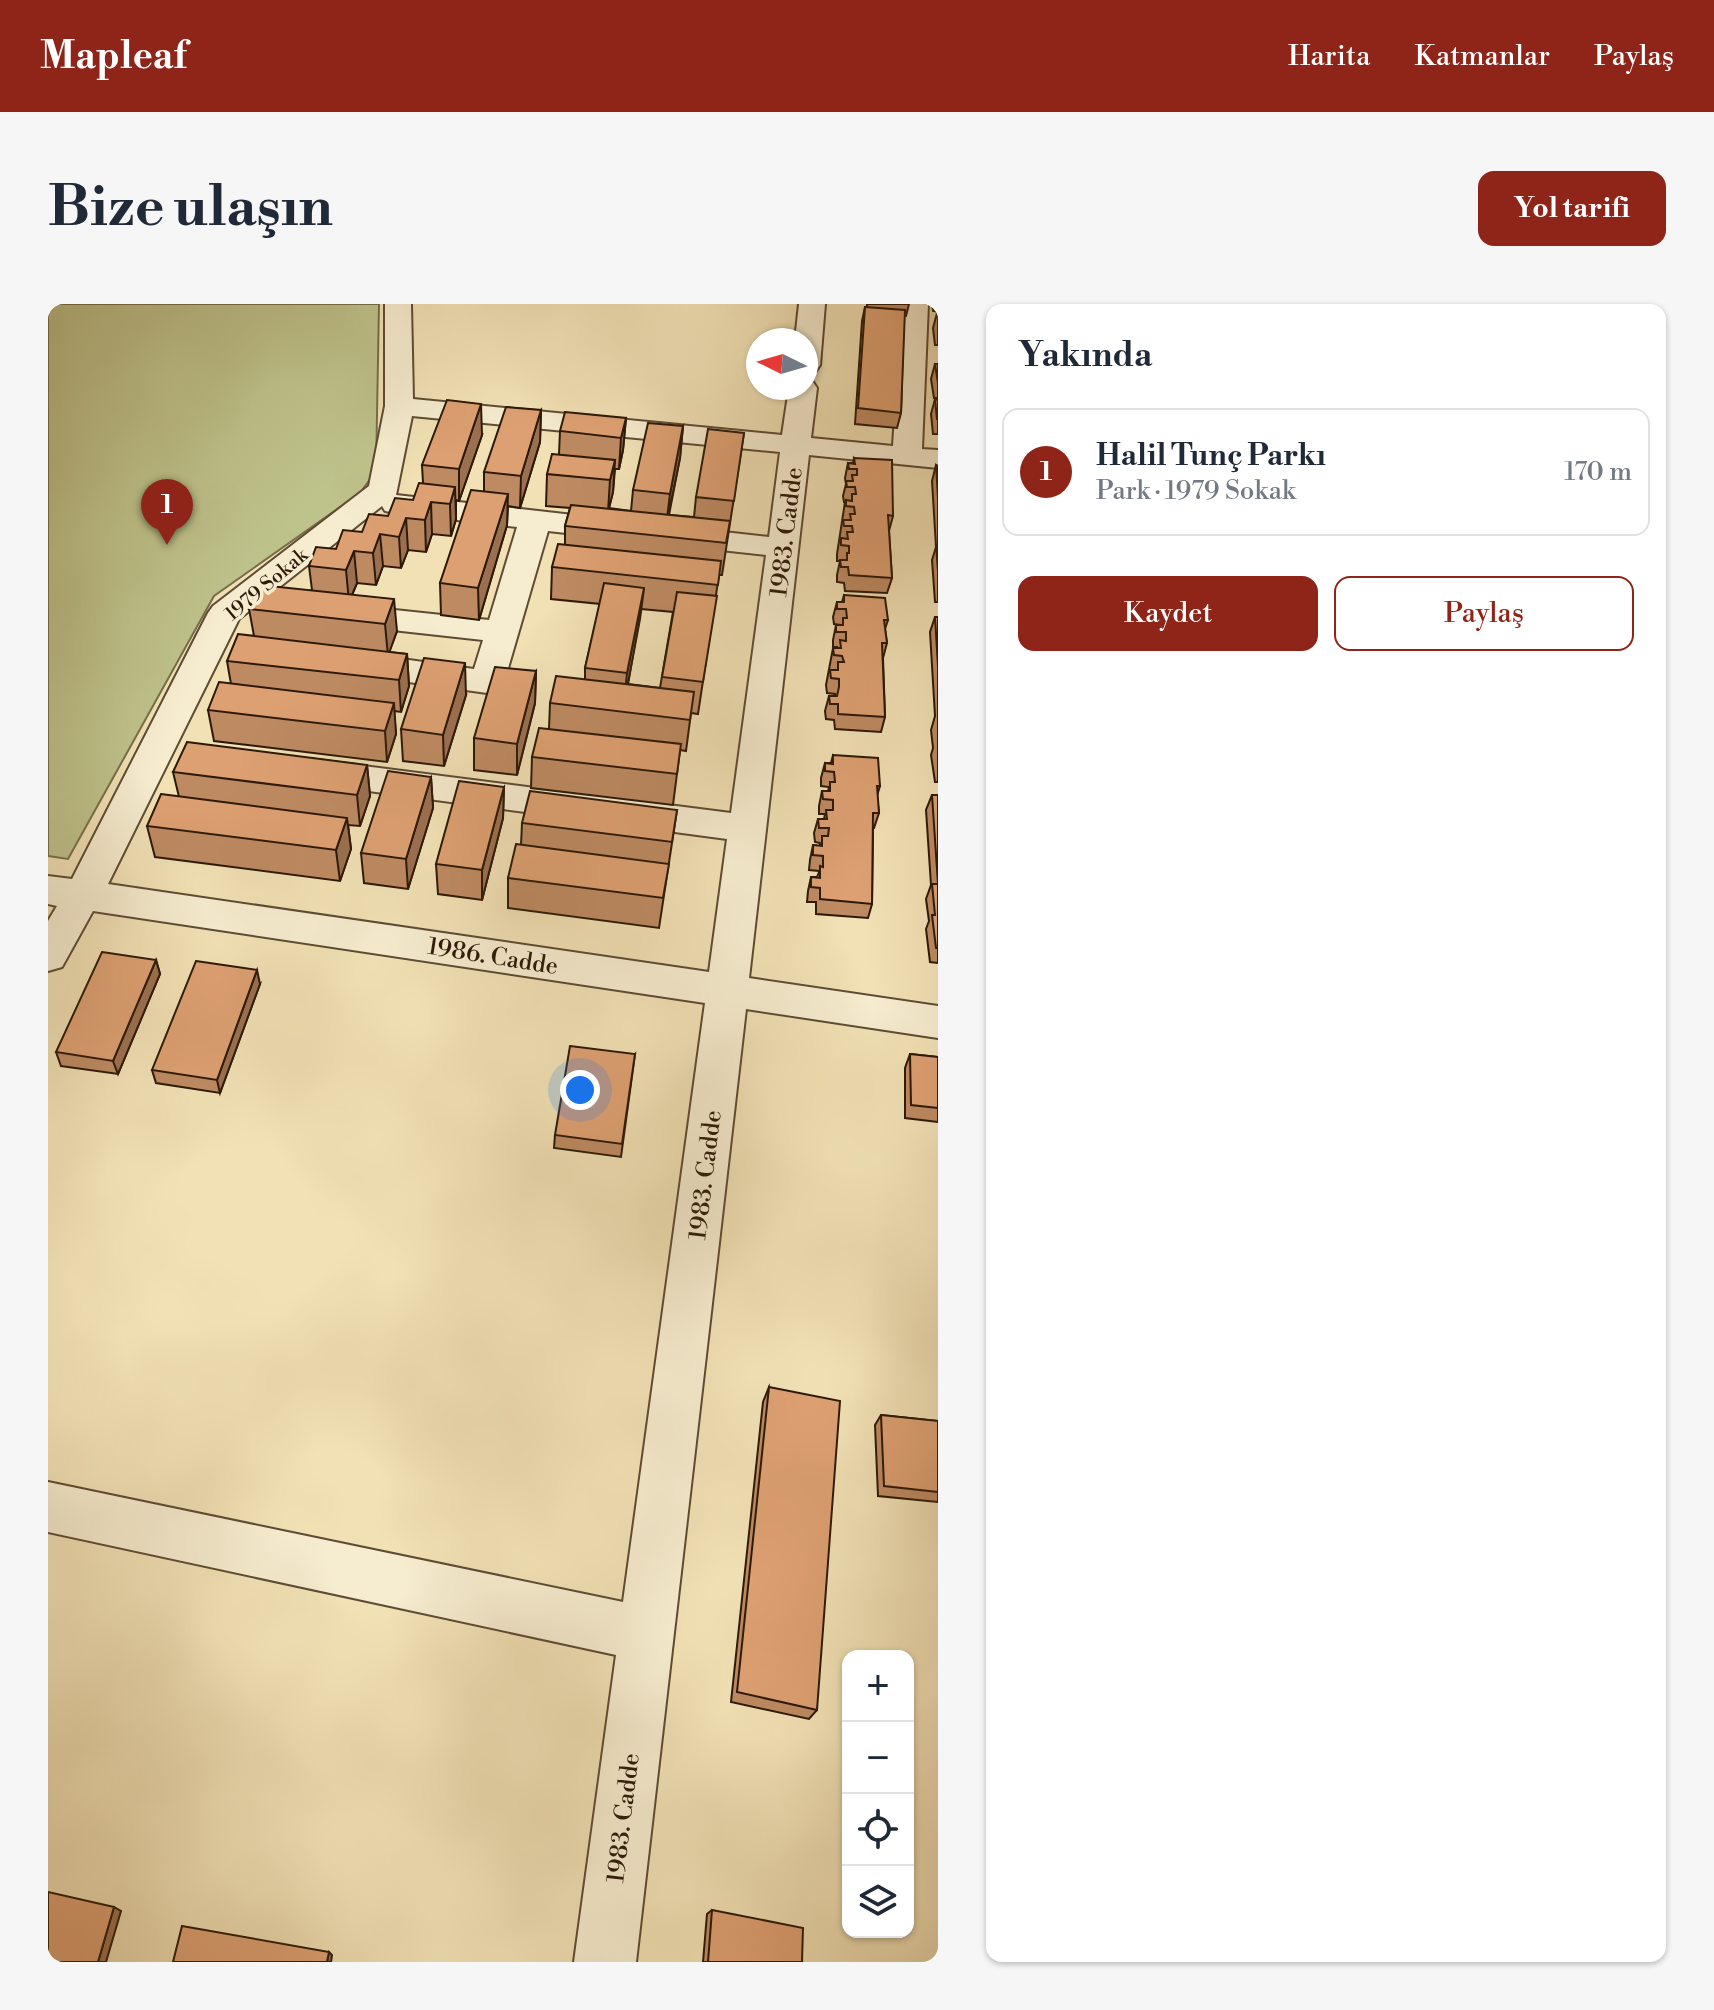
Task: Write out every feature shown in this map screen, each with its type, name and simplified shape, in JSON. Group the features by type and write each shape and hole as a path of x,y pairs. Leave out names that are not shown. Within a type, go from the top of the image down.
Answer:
{"street":[{"name":"1979 Sokak","path":"48,956 66,893 171,753 225,646 225,613 386,487 399,406 398,304"},
{"path":"810,328 812,304"},
{"path":"907,456 909,405 922,315"},
{"name":"1983. Cadde","path":"605,1962 802,400"},
{"path":"909,405 938,408"},
{"path":"399,406 938,459"},
{"path":"370,501 784,548"},
{"path":"318,659 487,682 535,520"},
{"path":"239,603 502,632"},
{"path":"282,768 748,828"},
{"name":"1986. Cadde","path":"66,893 938,1022"},
{"path":"48,1507 646,1634"}],"green space":[{"path":"48,304 379,304 376,471 360,493 214,596 68,859 48,856"}],"building":[{"path":"865,307 905,310 901,413 858,408"},
{"path":"447,400 481,404 459,469 422,465"},
{"path":"506,407 541,410 521,476 484,472"},
{"path":"565,412 626,418 621,438 560,431"},
{"path":"648,423 683,426 670,494 633,490"},
{"path":"708,429 744,433 734,501 696,497"},
{"path":"552,454 615,460 610,480 547,474"},
{"path":"854,458 892,460 893,516 888,515 892,578 849,575 848,567 841,567 840,560 847,560 849,546 841,545 841,538 848,539 847,532 853,532 852,526 844,526 843,520 851,520 850,514 855,514 854,507 846,506 846,500 852,501 852,494 856,494 855,487 847,487 846,481 853,481 852,475 857,475 857,469 849,469 848,463 855,464"},
{"path":"419,483 455,487 450,504 431,502 425,520 406,518 399,537 380,534 373,553 354,551 346,570 309,566 316,547 336,549 343,530 362,532 369,514 388,516 395,498 413,500"},
{"path":"471,490 508,494 478,588 440,583"},
{"path":"571,505 730,521 726,543 565,526"},
{"path":"558,544 721,561 718,585 552,567"},
{"path":"604,583 644,588 627,673 585,668"},
{"path":"260,585 394,599 385,624 249,609"},
{"path":"677,592 717,596 703,682 662,677"},
{"path":"844,595 885,598 887,643 882,643 885,717 838,714 838,704 830,704 829,696 837,696 839,679 831,678 830,670 838,670 838,662 844,662 842,656 834,655 833,648 841,648 840,640 846,641 846,632 836,632 836,625 843,625 843,618 847,618 846,609 837,609 837,602 844,602"},
{"path":"935,617 938,617 938,666"},
{"path":"238,634 407,654 399,680 227,661"},
{"path":"424,658 465,663 443,735 401,729"},
{"path":"495,667 536,671 517,744 474,738"},
{"path":"556,676 694,692 690,720 550,703"},
{"path":"219,682 394,703 385,731 208,710"},
{"path":"539,728 681,744 677,774 532,757"},
{"path":"187,742 367,765 357,795 173,772"},
{"path":"833,755 878,758 879,813 873,813 872,904 820,899 820,888 811,887 811,877 820,878 820,866 823,867 823,856 813,855 813,845 822,846 822,836 828,836 829,828 819,828 818,819 827,819 826,810 833,810 833,800 823,799 822,791 830,791 830,782 835,782 834,772 825,771 825,763 833,764"},
{"path":"388,771 431,777 406,859 361,853"},
{"path":"459,781 504,787 482,870 436,864"},
{"path":"530,791 677,810 672,842 522,823"},
{"path":"161,794 347,818 336,850 147,826"},
{"path":"932,795 938,795 938,884"},
{"path":"516,844 669,864 663,898 508,878"},
{"path":"932,884 938,884 938,948 936,948"},
{"path":"102,952 156,960 113,1061 56,1052"},
{"path":"196,961 257,970 217,1080 152,1070"},
{"path":"570,1046 635,1054 622,1144 555,1135"},
{"path":"910,1054 938,1057 938,1108 911,1105"},
{"path":"769,1387 840,1401 817,1710 737,1692"},
{"path":"881,1415 938,1421 938,1492 884,1486"},
{"path":"48,1892 114,1907 98,1962 48,1962"},
{"path":"712,1910 803,1928 802,1962 708,1962"},
{"path":"182,1926 329,1952 327,1962 173,1962"}],"place":[{"name":"Halil Tunç Parkı","path":"167,545"}]}
